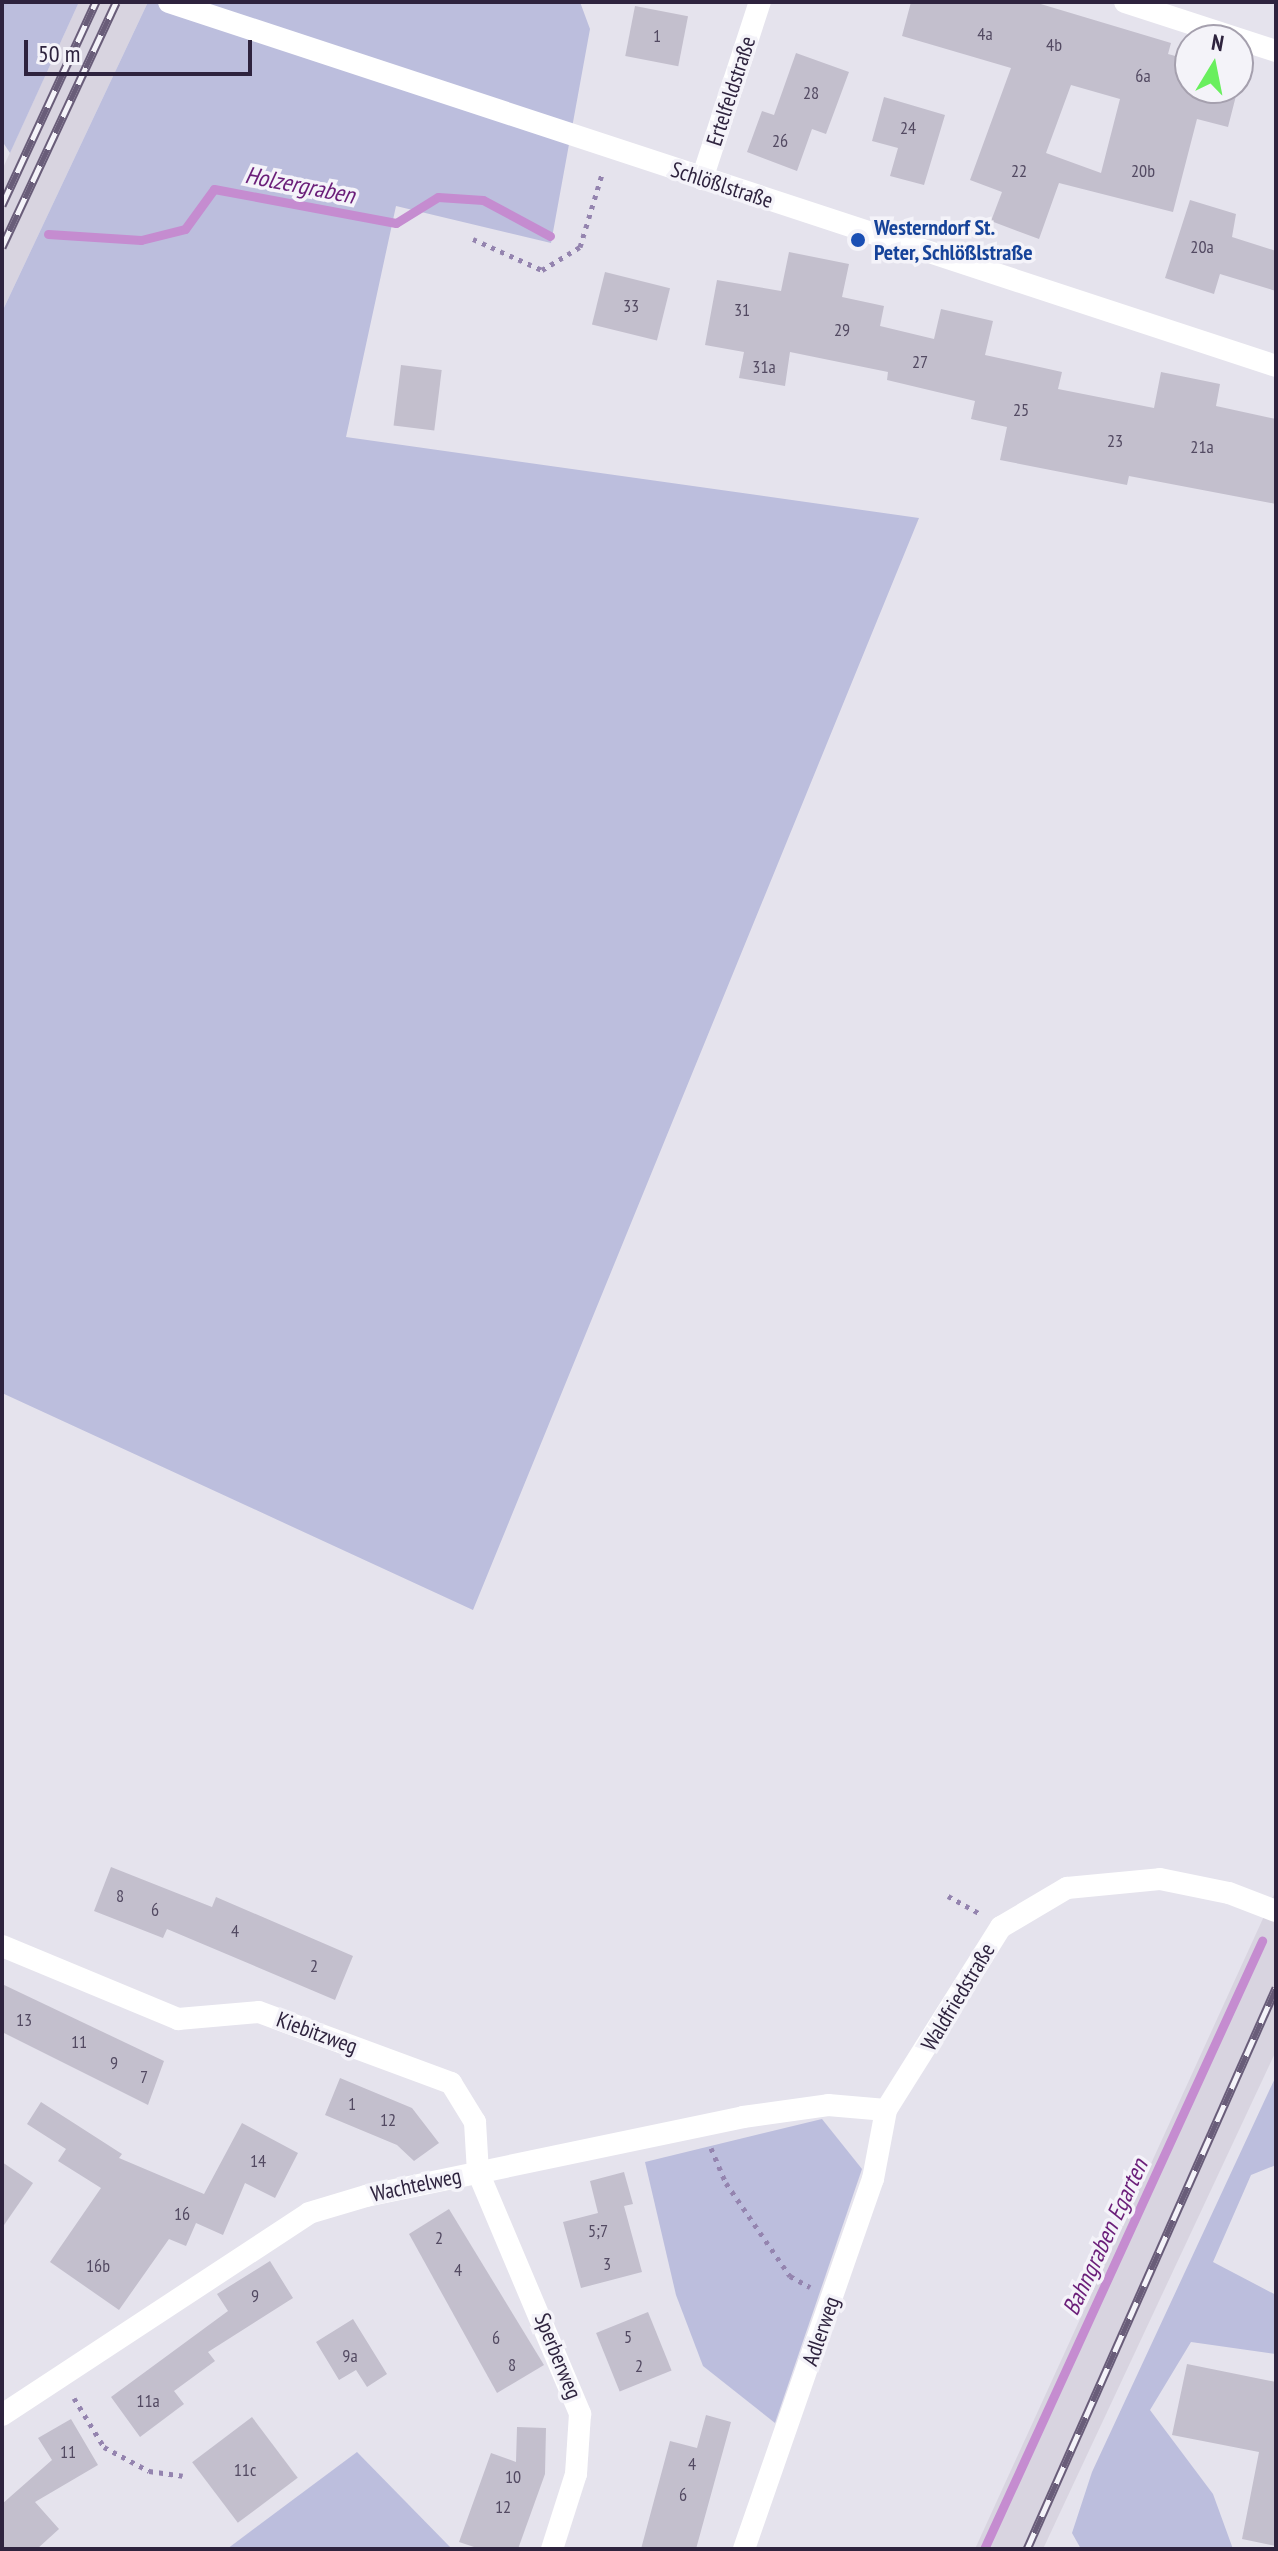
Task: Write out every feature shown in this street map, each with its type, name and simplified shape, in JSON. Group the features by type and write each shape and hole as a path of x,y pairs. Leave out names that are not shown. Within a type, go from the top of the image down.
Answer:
{"street":[{"name":"Schlößlstraße","path":"169,2 1276,366"},
{"name":"Ertelfeldstraße","path":"702,179 760,2"},
{"path":"1125,2 1276,51"},
{"name":"Waldfriedstraße","path":"886,2110 1001,1927 1067,1888 1160,1879 1229,1893 1276,1911"},
{"name":"Kiebitzweg","path":"2,1946 178,2019 259,2012 451,2083 475,2122 478,2172"},
{"name":"Wachtelweg","path":"2,2415 309,2213 478,2172 700,2126 828,2105 886,2110"},
{"name":"Adlerweg","path":"744,2549 873,2179 886,2110"},
{"name":"Sperberweg","path":"478,2172 580,2414 576,2474 552,2549"}],"path":[{"path":"473,239 542,270 580,247 606,147"},
{"path":"948,1896 1001,1927"},
{"path":"700,2126 726,2183 790,2276 832,2299"},
{"path":"61,2376 104,2447 149,2471 183,2476"}],"shaded area":[{"path":"2,2 79,2 10,153 2,141"},
{"path":"79,2 148,2 2,312 2,170"},
{"path":"148,2 580,2 590,29 551,243 396,206 346,437 919,518 473,1610 2,1393 2,312"},
{"path":"1276,1890 1276,2051 1043,2549 975,2549"},
{"path":"1276,2076 1276,2165 1251,2175 1213,2262 1276,2295 1276,2354 1191,2342 1150,2410 1213,2494 1233,2549 1081,2549 1072,2533 1092,2472"},
{"path":"822,2119 862,2169 775,2423 703,2366 676,2295 645,2162"},
{"path":"357,2452 452,2549 227,2549"}],"building":[{"path":"911,2 1034,2 1171,43 1168,54 1174,56 1174,104 1234,104 1228,127 1197,119 1173,212 1059,183 1039,239 991,221 1002,192 970,180 1011,68 902,36","holes":["1071,85 1120,99 1101,173 1046,153"]},
{"path":"635,6 688,16 678,66 625,56"},
{"path":"796,53 849,72 826,134 812,129 797,171 747,152 762,111 774,115"},
{"path":"884,97 945,115 924,185 890,176 898,148 872,141"},
{"path":"1190,200 1236,214 1232,237 1276,251 1276,291 1220,274 1214,294 1165,278"},
{"path":"789,252 849,264 842,297 884,306 880,326 934,339 941,309 993,321 985,355 1062,372 1058,389 1154,408 1161,372 1220,384 1216,406 1276,419 1276,504 1129,476 1127,485 1000,460 1007,427 971,419 975,401 887,380 888,372 790,352 785,386 739,378 744,352 705,345 717,280 781,291"},
{"path":"605,272 670,288 657,341 592,324"},
{"path":"401,365 442,370 434,431 394,426"},
{"path":"111,1867 212,1907 216,1897 353,1956 335,2000 167,1929 163,1938 94,1911"},
{"path":"2,1984 164,2061 148,2105 2,2032"},
{"path":"340,2078 412,2108 439,2143 414,2161 397,2145 325,2115"},
{"path":"41,2102 122,2154 119,2158 204,2194 242,2123 298,2153 275,2198 245,2183 223,2235 196,2223 186,2246 169,2239 119,2310 50,2262 101,2188 58,2161 66,2149 27,2124"},
{"path":"2,2162 33,2183 2,2228"},
{"path":"624,2172 633,2204 624,2206 642,2272 581,2288 563,2222 598,2213 590,2181"},
{"path":"449,2209 544,2365 497,2393 409,2234"},
{"path":"270,2261 293,2298 208,2352 215,2361 174,2391 184,2404 140,2437 111,2397 228,2311 217,2294"},
{"path":"648,2312 672,2370 620,2391 596,2333"},
{"path":"353,2319 387,2374 367,2387 356,2370 339,2380 316,2342"},
{"path":"1187,2364 1276,2382 1276,2546 1242,2539 1259,2452 1172,2435"},
{"path":"706,2415 731,2422 696,2549 641,2549 670,2441 697,2448"},
{"path":"252,2417 298,2478 238,2523 192,2462"},
{"path":"71,2419 98,2465 35,2502 59,2529 37,2549 2,2549 2,2504 52,2460 38,2438"},
{"path":"517,2427 546,2428 545,2474 518,2549 480,2549 459,2542 491,2453 516,2462"}],"waterway":[{"name":"Holzergraben","path":"48,234 141,240 185,229 214,189 396,223 438,197 483,200 550,236"},
{"name":"Bahngraben Egarten","path":"984,2549 1262,1941"}],"railway":[{"path":"2,205 96,2"},
{"path":"2,247 116,2"},
{"path":"1027,2549 1276,1988"}],"place":[{"name":"Westerndorf St. Peter, Schlößlstraße","path":"858,240"}]}
